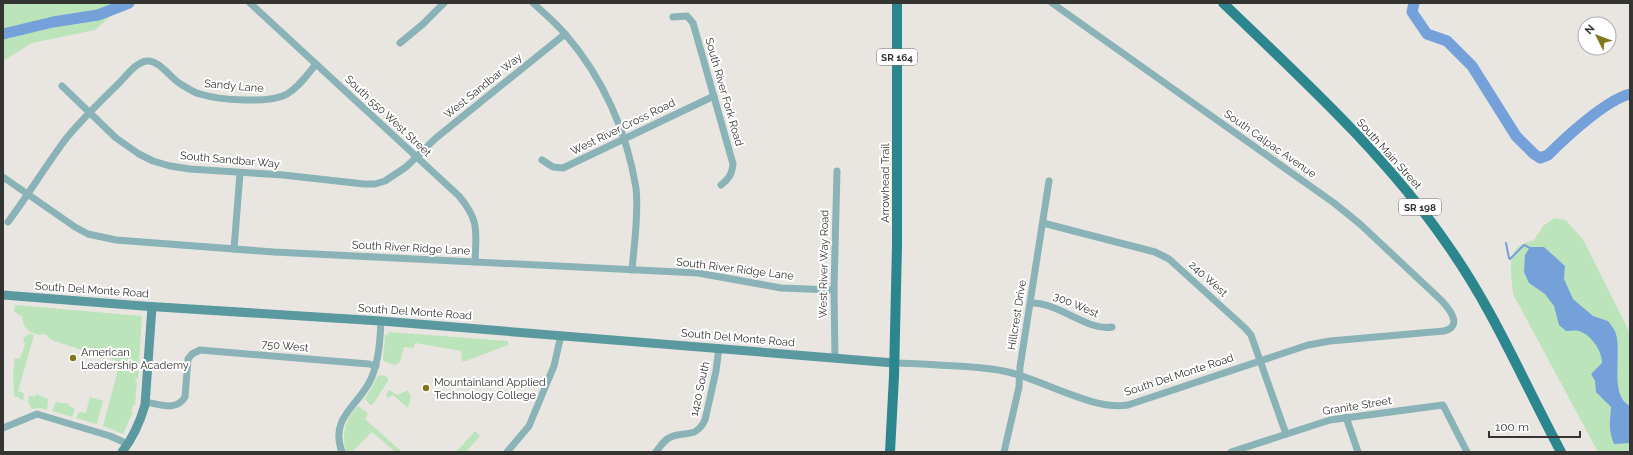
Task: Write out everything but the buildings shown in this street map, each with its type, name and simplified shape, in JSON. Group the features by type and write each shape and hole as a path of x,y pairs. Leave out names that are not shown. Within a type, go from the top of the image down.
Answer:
{"main road":[{"name":"Arrowhead Trail","path":"894,363 897,246 897,3"},
{"name":"South Main Street","path":"1223,3 1357,134 1410,194 1431,221 1458,260 1490,312 1561,452"},
{"name":"SR 164","path":"890,452 894,363"}],"street":[{"name":"South 550 West Street","path":"250,3 459,196 469,207 476,224 474,262"},
{"path":"400,44 444,3"},
{"name":"South Calpac Avenue","path":"1052,3 1346,213 1442,301 1453,315 1453,325"},
{"path":"537,4 565,34 600,82 624,139 636,189 636,219 632,270"},
{"name":"South River Fork Road","path":"673,17 688,16 693,23 714,96 733,164 732,173 728,180 721,185"},
{"name":"West Sandbar Way","path":"416,157 436,138 565,34"},
{"name":"Sandy Lane","path":"90,112 136,66 147,61 154,62 189,90 200,94 214,97 266,100 278,98 287,94 300,83 316,64"},
{"name":"South Sandbar Way","path":"62,86 127,147 153,161 170,166 190,169 283,175 374,184 385,181 396,174 416,157"},
{"name":"West River Cross Road","path":"542,160 553,167 563,168 714,96"},
{"path":"8,222 66,140 90,112"},
{"name":"West River Way Road","path":"835,358 834,290 837,171"},
{"path":"234,249 240,173"},
{"name":"South River Ridge Lane","path":"3,177 64,220 88,234 116,240 274,252 698,273 782,288 834,290"},
{"name":"Hillcrest Drive","path":"1004,452 1019,387 1020,367 1049,181"},
{"name":"240 West","path":"1043,222 1155,252 1166,257 1248,331 1253,339 1286,434"},
{"name":"South Del Monte Road","path":"3,295 152,307 381,321 894,363 984,368 1020,375 1096,403 1116,406 1128,405 1320,343 1444,331 1453,325"},
{"name":"300 West","path":"1031,303 1045,304 1099,327 1112,326"},
{"path":"122,452 128,444 140,420 145,402 152,307"},
{"path":"342,452 338,442 339,428 345,414 364,391 370,381 376,366 379,353 381,321"},
{"path":"507,452 529,426 554,366 561,335"},
{"name":"1420 South","path":"656,452 663,442 669,438 677,435 690,434 701,428 705,420 712,389 719,348"},
{"name":"750 West","path":"145,402 171,406 178,405 182,402 185,397 188,359 192,354 200,350 369,364 376,366"},
{"name":"Granite Street","path":"1231,452 1324,422 1346,417 1443,405 1467,452"},
{"path":"3,428 37,414 110,436 128,444"},
{"path":"1346,417 1358,452"}],"green space":[{"path":"3,3 126,3 95,30 32,43 3,61"},
{"path":"1555,218 1566,220 1584,241 1630,333 1630,452 1598,452 1513,294 1511,261 1513,254 1517,248 1524,243 1533,241 1544,225"},
{"path":"15,305 142,316 138,378 135,382 137,382 135,405 133,405 131,411 133,412 123,434 103,426 120,362 107,358 109,352 97,348 96,352 88,352 54,341 47,335 39,335 30,332 24,326 22,316 14,312"},
{"path":"389,332 508,341 508,345 466,361 462,361 461,351 415,343 414,348 404,347 400,362 395,365 385,362 383,359 385,335 388,335"},
{"path":"29,334 34,335 18,391 24,393 23,401 18,397 14,397 13,370 14,359 20,358 25,345 23,338"},
{"path":"381,375 387,377 388,381 373,404 370,405 365,399 378,376"},
{"path":"389,390 398,395 408,390 411,397 408,408 393,395 388,398 386,395"},
{"path":"36,394 48,399 47,410 40,408 32,409 28,402 29,396 36,396"},
{"path":"90,397 103,401 97,424 76,418 78,413 86,412"},
{"path":"56,402 69,404 69,406 74,408 72,417 52,411"},
{"path":"358,406 368,413 365,419 402,452 395,452 372,432 352,452 346,452 344,439 345,427 350,416"},
{"path":"475,431 480,436 466,452 456,452"}],"water":[{"path":"1530,247 1544,247 1565,266 1564,279 1573,299 1593,316 1608,321 1615,331 1618,352 1618,384 1624,401 1630,406 1630,443 1614,444 1610,426 1611,407 1596,392 1595,381 1591,374 1602,363 1602,358 1598,348 1592,339 1583,333 1577,331 1566,331 1559,325 1554,306 1545,294 1529,283 1524,272 1525,255"}],"waterway":[{"path":"3,34 53,22 98,15 129,3"},
{"path":"1414,3 1412,12 1427,34 1447,41 1472,66 1516,136 1540,158 1548,155 1598,111 1630,94"},
{"path":"1506,243 1510,259 1524,245 1530,248"}],"place":[{"name":"American Leadership Academy","path":"73,358"},
{"name":"Mountainland Applied Technology College","path":"426,388"}]}
